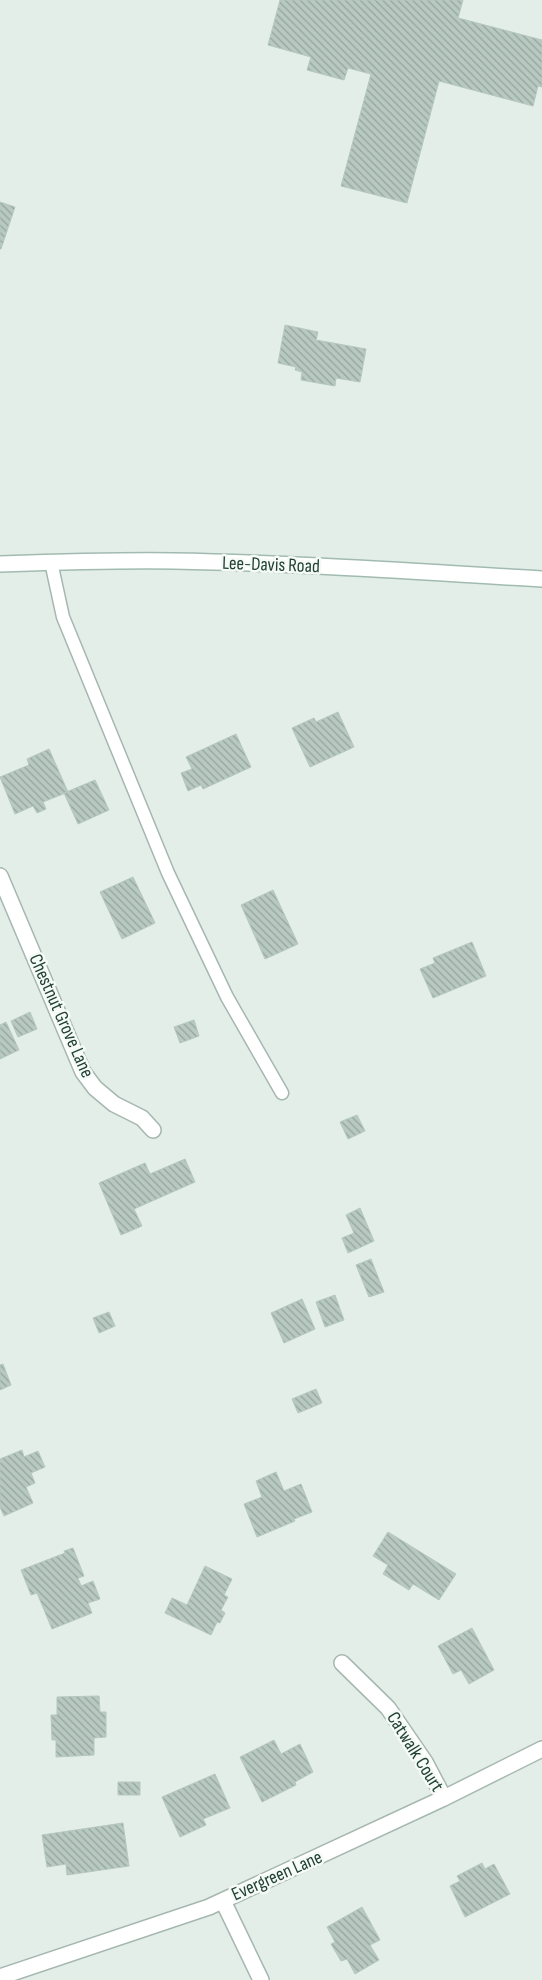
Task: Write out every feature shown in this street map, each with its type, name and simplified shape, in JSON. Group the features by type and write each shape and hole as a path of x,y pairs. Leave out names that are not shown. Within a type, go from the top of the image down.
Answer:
{"street":[{"name":"Lee-Davis Road","path":"0,564 176,561 312,566 542,579"},
{"name":"Chestnut Grove Lane","path":"0,876 83,1072 95,1088 114,1104 142,1118 153,1130"},
{"name":"Catwalk Court","path":"342,1663 388,1708 416,1749 444,1798"},
{"name":"Evergreen Lane","path":"0,1977 223,1901 444,1798 542,1749"},
{"path":"223,1901 261,1980"}],"lane":[{"path":"52,562 63,617 168,873 227,997 282,1093"}],"building":[{"path":"280,0 463,0 458,18 542,40 542,87 538,86 533,106 439,81 407,203 341,186 371,74 348,68 344,80 307,70 311,57 268,45"},
{"path":"0,202 15,207 1,249 0,249"},
{"path":"285,325 318,332 316,340 366,349 360,382 336,378 335,386 301,380 302,372 295,370 296,367 278,363"},
{"path":"338,712 354,747 310,767 292,728 314,718 316,722"},
{"path":"236,734 251,767 203,789 201,785 188,791 181,773 192,769 186,757"},
{"path":"49,749 68,792 43,802 46,809 37,813 33,806 15,814 0,777 29,765 27,759"},
{"path":"95,780 109,810 78,824 64,793"},
{"path":"133,877 155,923 122,939 100,892"},
{"path":"273,890 298,944 265,959 241,905"},
{"path":"472,942 486,976 433,998 420,969 435,963 433,958"},
{"path":"30,1012 37,1029 18,1037 11,1021"},
{"path":"194,1020 199,1036 180,1043 174,1027"},
{"path":"6,1022 19,1050 0,1059 0,1025"},
{"path":"357,1115 365,1131 348,1139 340,1122"},
{"path":"185,1159 195,1182 134,1209 142,1226 121,1235 99,1183 145,1163 150,1174"},
{"path":"360,1208 374,1241 348,1253 342,1238 354,1233 346,1215"},
{"path":"371,1259 384,1292 369,1297 356,1265"},
{"path":"335,1295 344,1320 325,1327 316,1302"},
{"path":"302,1299 315,1329 284,1343 271,1313"},
{"path":"109,1312 115,1326 99,1333 93,1318"},
{"path":"3,1364 11,1385 0,1390 0,1365"},
{"path":"316,1389 322,1403 298,1413 292,1399"},
{"path":"22,1450 24,1457 38,1451 45,1467 31,1473 35,1483 26,1487 33,1503 4,1516 0,1507 0,1459"},
{"path":"276,1472 284,1491 301,1484 312,1512 257,1537 244,1504 262,1497 256,1481"},
{"path":"388,1532 456,1574 439,1600 413,1584 409,1590 383,1574 388,1565 373,1556"},
{"path":"73,1548 84,1576 78,1578 81,1586 93,1581 100,1599 88,1603 92,1613 52,1629 37,1593 31,1595 21,1570"},
{"path":"205,1566 232,1579 224,1595 228,1597 221,1610 225,1613 220,1623 217,1622 211,1635 165,1613 172,1598 187,1605"},
{"path":"472,1628 494,1670 469,1684 461,1670 453,1674 438,1646"},
{"path":"99,1696 100,1712 106,1712 106,1737 94,1738 94,1755 56,1757 56,1740 52,1740 51,1715 57,1715 57,1697"},
{"path":"274,1740 281,1754 300,1744 313,1772 295,1782 296,1785 262,1802 240,1757"},
{"path":"215,1774 230,1808 203,1819 206,1825 180,1837 162,1797"},
{"path":"118,1782 140,1782 140,1795 118,1795"},
{"path":"123,1823 129,1866 67,1875 66,1864 47,1867 42,1835"},
{"path":"482,1863 485,1869 494,1864 510,1894 465,1917 450,1886 460,1881 457,1876"},
{"path":"362,1907 380,1940 370,1945 379,1960 355,1974 347,1959 341,1961 331,1944 335,1942 327,1927"}]}
